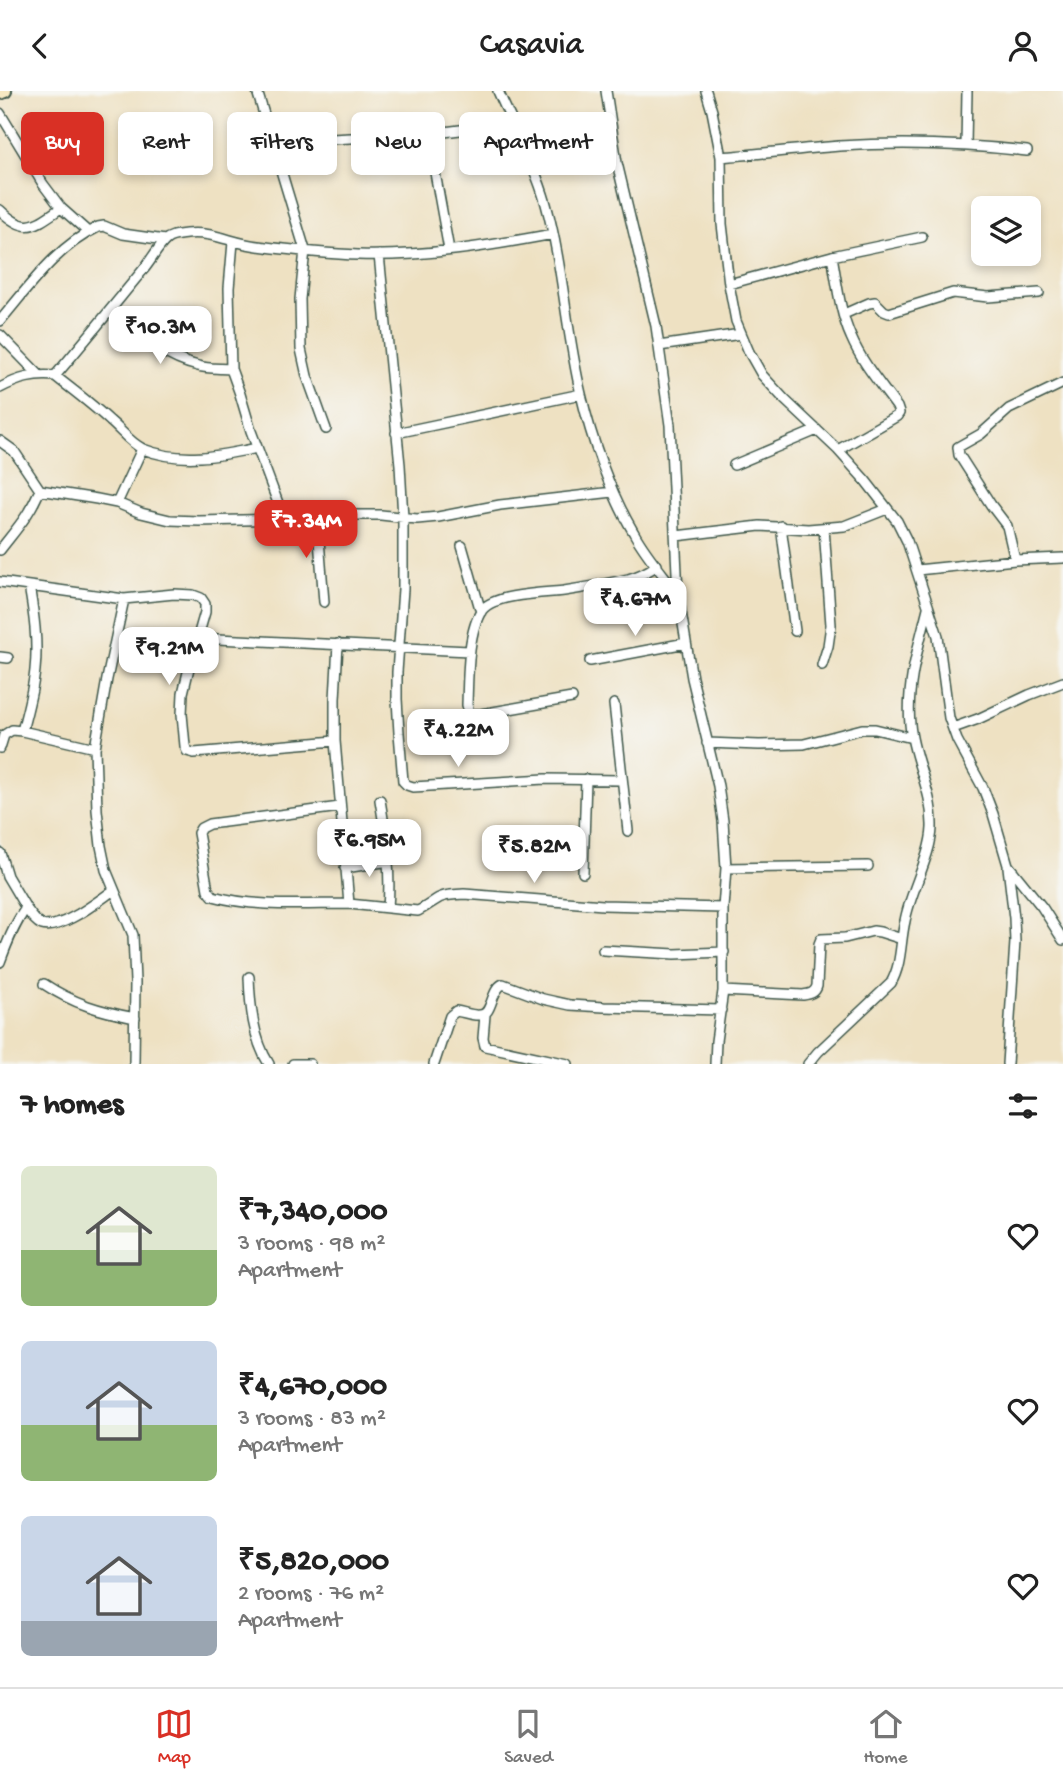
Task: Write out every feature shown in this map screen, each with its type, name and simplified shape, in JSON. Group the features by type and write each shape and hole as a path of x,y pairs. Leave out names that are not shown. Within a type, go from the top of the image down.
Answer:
{"main road":[{"path":"0,93 5,91"}],"street":[{"path":"257,91 264,112"},
{"path":"498,91 507,112"},
{"path":"606,91 617,163 656,326 670,425 678,594 692,678 719,798 726,868 723,991 715,1064"},
{"path":"706,91 721,157 722,223 729,284 741,334 762,375 865,479 897,521 907,541 938,636 944,690 953,728 993,814 1007,865 1015,942 1007,1064"},
{"path":"966,146 967,91"},
{"path":"0,113 43,184 61,208 88,232"},
{"path":"721,157 839,146 934,144 1027,151"},
{"path":"283,175 305,250 300,299 301,349 307,376 326,429"},
{"path":"435,175 449,250"},
{"path":"535,175 553,235 581,394 593,437 634,534 678,594"},
{"path":"0,210 25,226 35,225 61,208"},
{"path":"0,321 44,267 98,227 104,226 123,235 165,240"},
{"path":"55,376 165,240 175,235 206,233 255,246 379,255 495,245 553,235"},
{"path":"729,284 832,256 922,237"},
{"path":"233,242 229,288 231,369 284,519"},
{"path":"379,255 403,518 403,589 397,672 404,781 413,787 545,779 621,780"},
{"path":"832,256 851,337 863,360 899,413 838,450"},
{"path":"844,314 875,302 889,313 953,293 988,297 1040,293"},
{"path":"109,312 148,342 184,361 198,366 231,369"},
{"path":"659,346 741,334"},
{"path":"0,335 38,375"},
{"path":"0,389 13,381 38,375 55,376 142,449 165,455 216,457 257,448"},
{"path":"1015,560 1007,526 959,455 958,447 981,433 1009,408 1063,383"},
{"path":"396,433 581,394"},
{"path":"734,465 817,430"},
{"path":"0,441 14,451 40,490 117,503 141,513 170,520 284,519 317,515 438,517 500,505 614,492"},
{"path":"117,503 142,449"},
{"path":"2,542 22,525 40,490"},
{"path":"676,536 760,526 808,529 844,526 887,509"},
{"path":"317,515 324,602"},
{"path":"780,526 795,631"},
{"path":"822,665 831,625 824,528"},
{"path":"462,546 481,613"},
{"path":"917,571 1015,560 1063,558"},
{"path":"572,698 474,714 469,712 469,651 485,606 518,596 565,591 631,578 646,573 657,565"},
{"path":"0,582 124,599 174,594 201,598 205,604 205,612 183,693 183,725 187,751 194,753 335,741"},
{"path":"22,731 36,670 36,641 29,586"},
{"path":"124,599 95,748 101,846 106,870 133,935 134,1064"},
{"path":"808,1064 891,983 900,962 911,897 932,833 929,793 914,749 910,723 910,696 928,606"},
{"path":"197,638 469,651"},
{"path":"590,661 686,643"},
{"path":"338,644 335,741 349,904"},
{"path":"953,728 1063,682"},
{"path":"614,704 628,831"},
{"path":"707,743 804,744 862,729 875,729 912,738"},
{"path":"0,748 2,733 12,730 95,748"},
{"path":"583,873 586,779"},
{"path":"380,800 389,861 388,908"},
{"path":"340,807 209,824 201,828 198,834 208,890 213,896 252,902 349,904 418,911 436,899 464,894 603,905 723,908"},
{"path":"0,853 4,876 34,919 41,924 50,926 61,923 114,890"},
{"path":"345,868 389,861"},
{"path":"1007,865 1042,907 1063,940"},
{"path":"726,868 868,866"},
{"path":"0,962 11,934 26,908"},
{"path":"723,991 810,995 817,986 821,939 845,938 873,931 902,939"},
{"path":"603,950 675,954 724,952"},
{"path":"249,977 254,1024 264,1057 269,1064"},
{"path":"44,984 79,1004 135,1018"},
{"path":"568,1064 485,1046 485,1015 496,988 503,984 543,999 570,1005 721,1010"},
{"path":"434,1064 453,1013 460,1011 485,1015"},
{"path":"293,1064 310,1064"}]}
